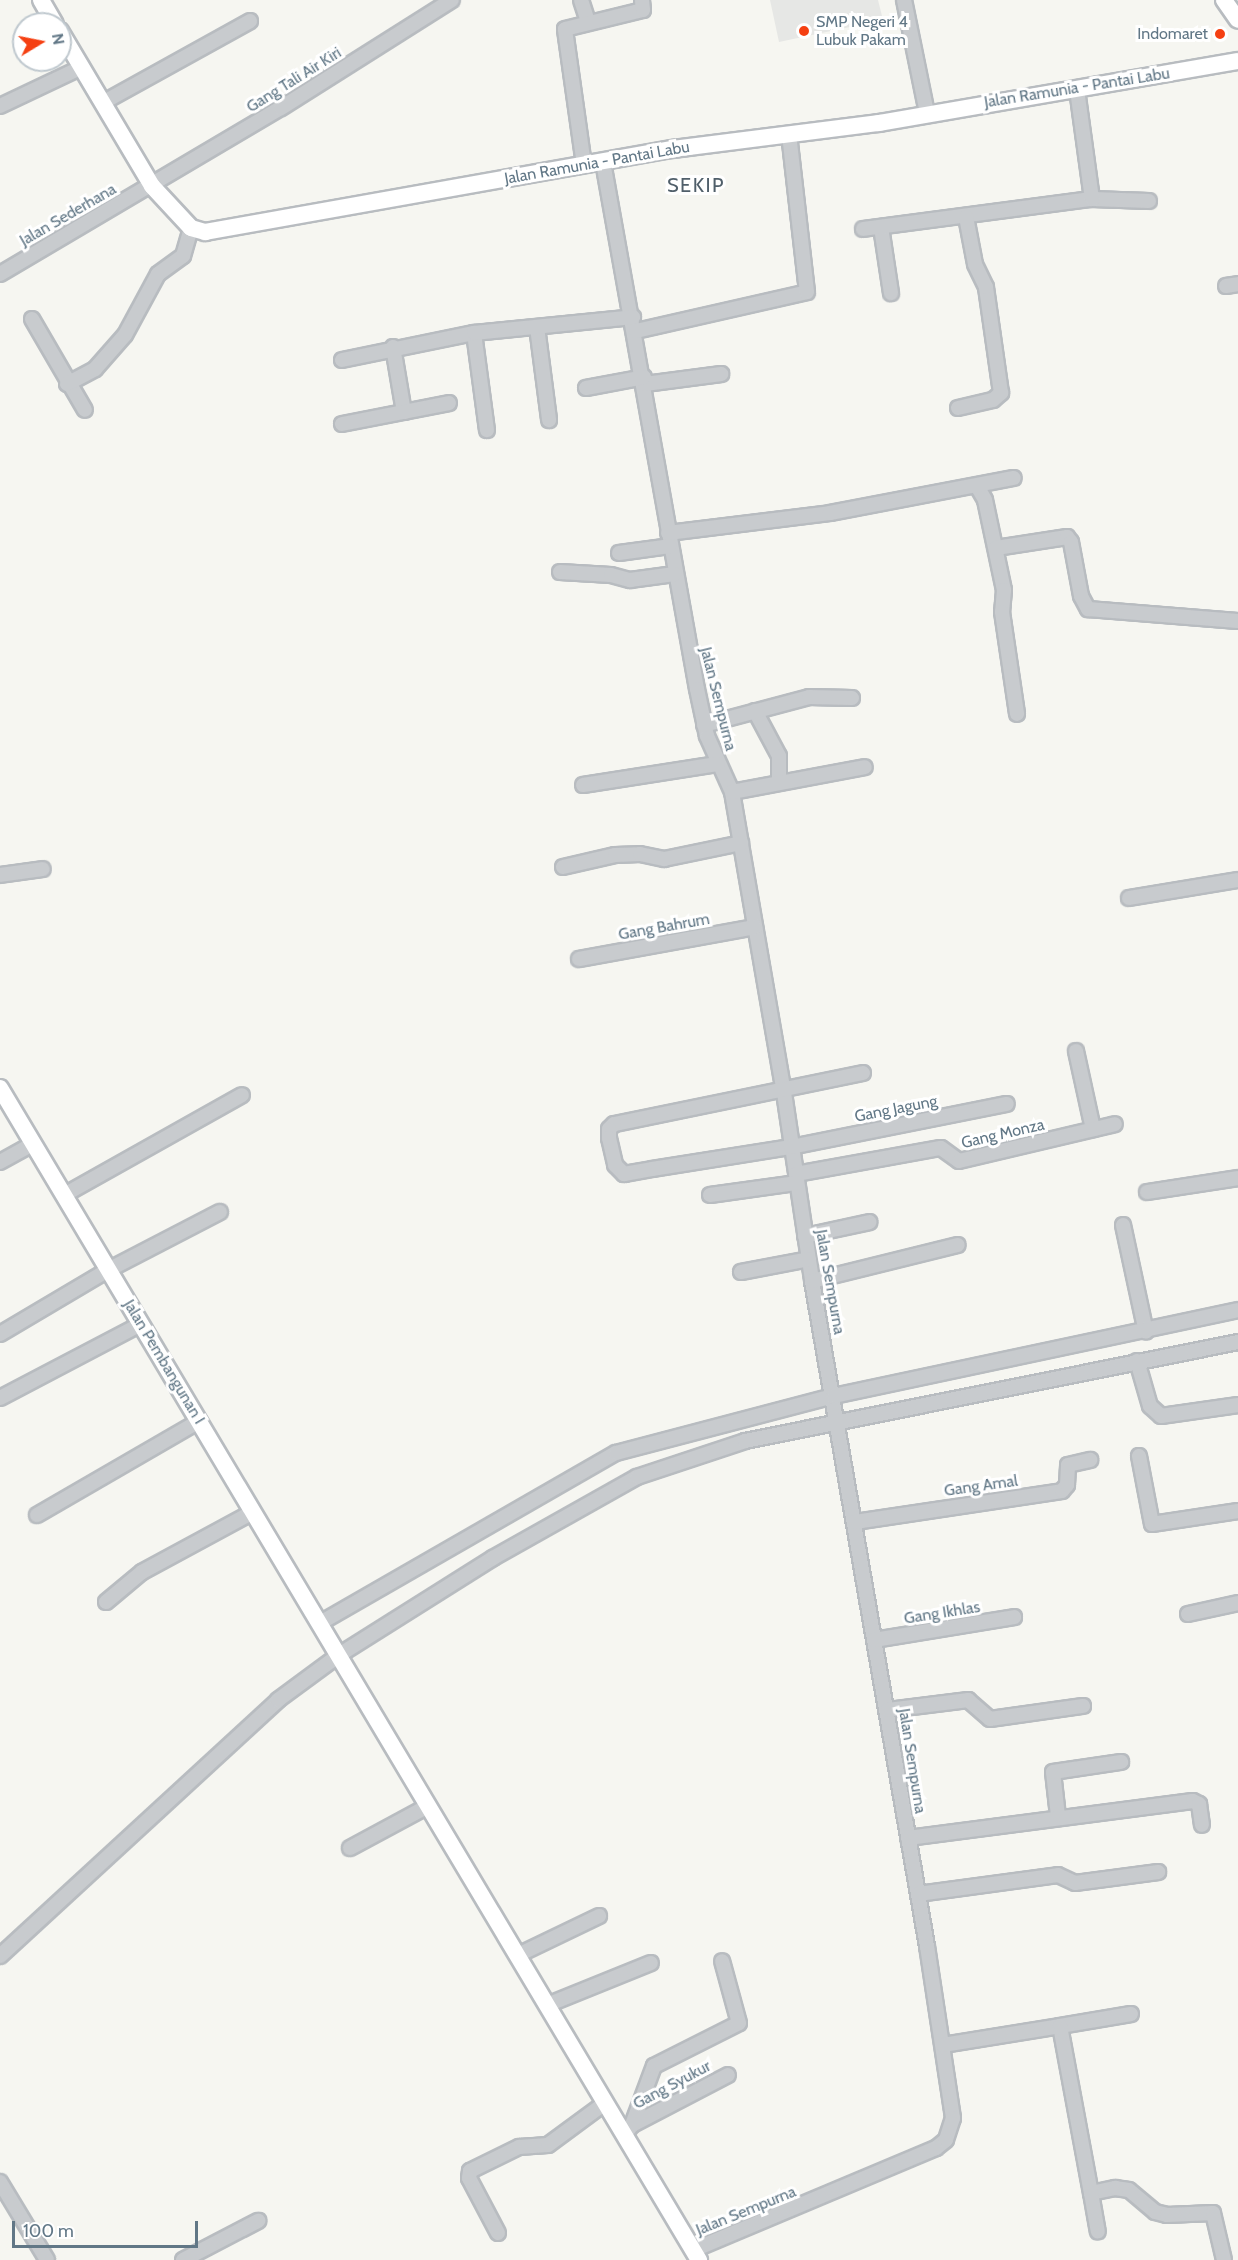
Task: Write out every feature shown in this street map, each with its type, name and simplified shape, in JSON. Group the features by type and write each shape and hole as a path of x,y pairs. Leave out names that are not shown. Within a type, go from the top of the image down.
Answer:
{"main road":[{"path":"1224,0 1238,20"},
{"path":"72,51 152,186 191,228"},
{"name":"Jalan Ramunia - Pantai Labu","path":"191,228 205,232 673,149 789,135 1077,90 1238,61"},
{"name":"Jalan Pembangunan I","path":"3,1099 64,1195 199,1421 251,1513 331,1641 605,2103 628,2130 696,2255"}],"street":[{"name":"Gang Tali Air Kiri","path":"152,186 452,0"},
{"path":"580,0 588,22"},
{"path":"584,165 565,34 567,27 643,10 642,0"},
{"path":"904,0 927,113"},
{"path":"104,102 250,21"},
{"path":"0,106 82,67"},
{"path":"1077,90 1092,199"},
{"path":"342,360 393,347 474,333 537,327 634,324 807,292 789,135"},
{"name":"Jalan Sempurna","path":"603,162 645,381 675,574 704,724 717,764 732,792 783,1086 808,1259 888,1710 953,2118 946,2140 925,2152 696,2255"},
{"name":"Jalan Sederhana","path":"0,274 152,186"},
{"path":"863,229 1092,199 1149,201"},
{"path":"958,408 993,400 1001,393 986,287 975,264 966,217"},
{"path":"881,227 891,293"},
{"path":"67,384 95,369 125,335 158,274 183,256 191,228"},
{"path":"32,319 67,384 85,411"},
{"path":"537,327 549,420"},
{"path":"474,333 487,430"},
{"path":"393,347 404,412"},
{"path":"586,388 721,374"},
{"path":"342,424 449,403"},
{"path":"619,553 669,539 830,513 1014,478"},
{"path":"977,486 985,500 996,548 1017,714"},
{"path":"996,548 1066,537 1071,542 1081,596 1088,609 1238,621"},
{"path":"560,572 611,575 630,580 675,574"},
{"path":"704,724 809,697 852,698"},
{"path":"755,711 779,756 779,782"},
{"path":"583,785 717,764"},
{"path":"732,792 865,767"},
{"path":"563,867 615,855 640,854 664,859 741,843"},
{"path":"0,876 43,869"},
{"path":"1129,898 1238,880"},
{"name":"Gang Bahrum","path":"579,959 755,927"},
{"path":"1076,1051 1093,1129"},
{"path":"783,1086 863,1073"},
{"name":"Gang Jagung","path":"783,1086 614,1124 609,1129 609,1138 617,1170 624,1174 791,1147 1007,1104"},
{"path":"64,1195 242,1095"},
{"name":"Gang Monza","path":"710,1195 941,1148 959,1161 1115,1124"},
{"path":"0,1162 33,1144"},
{"path":"1148,1192 1238,1178"},
{"path":"0,1334 108,1270 220,1212"},
{"path":"805,1236 870,1222"},
{"path":"1123,1226 1146,1332"},
{"path":"812,1281 958,1245"},
{"path":"741,1272 808,1259"},
{"path":"0,1956 278,1700 331,1641 616,1453 834,1398 1061,1353 1238,1310"},
{"path":"0,1398 141,1324"},
{"path":"331,1641 493,1558 636,1477 745,1441 838,1419 1238,1342"},
{"path":"1061,1353 1065,1374"},
{"path":"1137,1362 1150,1406 1161,1416 1238,1405"},
{"path":"38,1515 199,1421"},
{"path":"1139,1456 1152,1524 1238,1511"},
{"name":"Gang Amal","path":"855,1522 1062,1491 1067,1485 1068,1465 1090,1460"},
{"path":"106,1602 142,1572 251,1513"},
{"path":"1188,1614 1238,1603"},
{"name":"Gang Ikhlas","path":"874,1640 1014,1617"},
{"path":"888,1710 968,1700 990,1719 1083,1706"},
{"path":"1058,1816 1053,1772 1121,1762"},
{"path":"908,1838 1058,1816 1194,1801 1199,1804 1202,1824"},
{"path":"350,1848 428,1806"},
{"path":"918,1894 1058,1875 1075,1883 1158,1872"},
{"path":"518,1955 599,1916"},
{"path":"628,2130 654,2066 740,2023 722,1961"},
{"path":"547,2005 651,1963"},
{"path":"943,2045 1131,2014"},
{"path":"1060,2026 1098,2231"},
{"name":"Gang Syukur","path":"628,2130 728,2075"},
{"path":"498,2233 469,2178 470,2171 519,2147 548,2145 605,2103"},
{"path":"0,2182 47,2260"},
{"path":"1091,2193 1115,2188 1129,2190 1155,2212 1167,2215 1213,2213 1224,2260"},
{"path":"183,2260 258,2221"}],"shaded area":[{"name":"SMP Negeri 4 Lubuk Pakam","path":"770,0 878,0 883,20 779,42"}],"place":[{"name":"SMP Negeri 4 Lubuk Pakam","path":"804,31"},
{"name":"Indomaret","path":"1220,34"}],"district":[{"name":"SEKIP","path":"696,185"}]}
